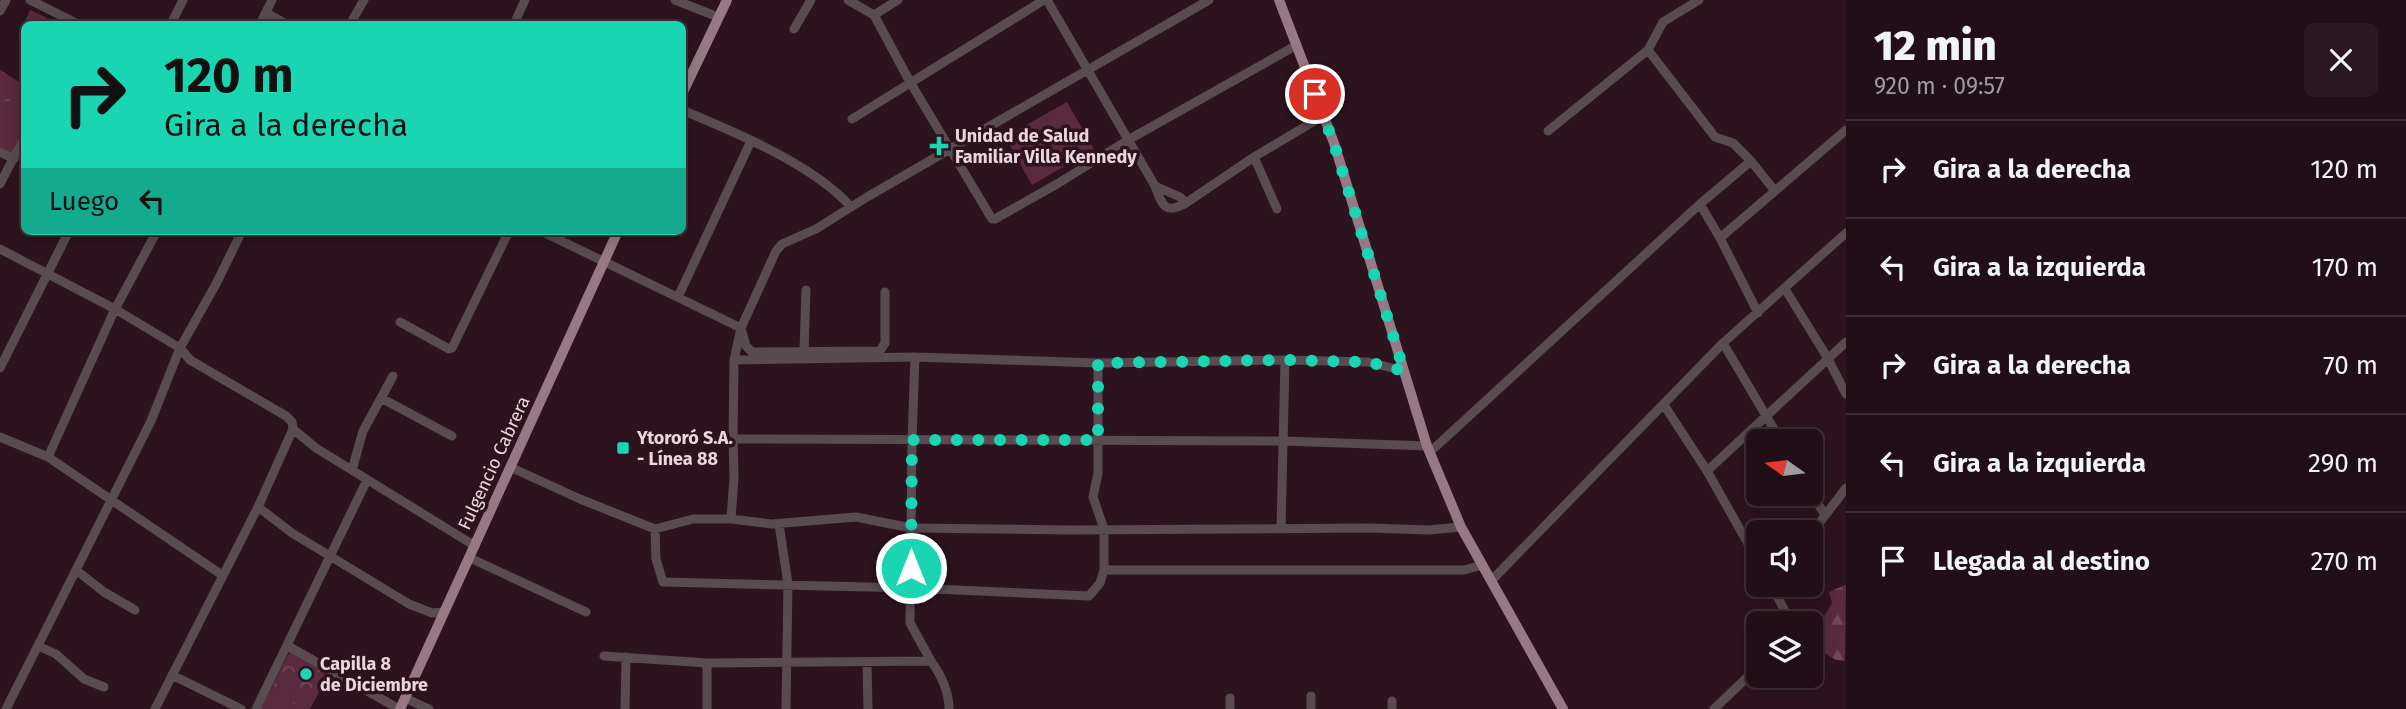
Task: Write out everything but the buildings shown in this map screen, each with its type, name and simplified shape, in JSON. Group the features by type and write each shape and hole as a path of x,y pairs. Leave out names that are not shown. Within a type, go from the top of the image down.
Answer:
{"main road":[{"path":"686,85 727,0"},
{"path":"1279,0 1338,156 1429,449 1461,527 1563,709"},
{"name":"Fulgencio Cabrera","path":"399,709 616,235"}],"street":[{"path":"0,11 6,0"},
{"path":"30,0 72,21"},
{"path":"172,21 183,0"},
{"path":"262,21 272,0"},
{"path":"352,21 364,0"},
{"path":"515,21 525,0"},
{"path":"674,0 718,17"},
{"path":"794,29 811,0"},
{"path":"848,0 874,15 990,218 995,219 1297,45"},
{"path":"874,15 898,0"},
{"path":"852,119 1045,0 1166,208 1177,208 1186,203 1254,157 1323,116"},
{"path":"731,519 734,478 734,360 741,328 776,251 782,244 816,229 851,206 1209,0"},
{"path":"1548,131 1648,50 1663,22 1699,0"},
{"path":"266,13 281,21"},
{"path":"1648,50 1715,137 1734,143 1775,191"},
{"path":"686,112 751,141 812,173 851,206"},
{"path":"1720,238 1846,130"},
{"path":"677,297 751,141"},
{"path":"0,184 21,144"},
{"path":"0,152 14,159"},
{"path":"1254,157 1277,209"},
{"path":"733,439 1284,441 1429,449 1751,161"},
{"path":"1155,186 1180,197 1186,203"},
{"path":"1700,204 1758,313"},
{"path":"1491,582 1723,343 1846,233"},
{"path":"0,368 67,235"},
{"path":"48,457 115,309 155,235"},
{"path":"6,709 150,421 180,348 240,235"},
{"path":"400,322 449,349 452,348 507,235"},
{"path":"549,235 741,328 750,351 881,350 885,336 885,292"},
{"path":"0,248 115,309 180,348 190,360 204,369 292,422 293,429 258,507 155,709"},
{"path":"1785,289 1827,357 1846,394"},
{"path":"804,351 806,290"},
{"path":"1707,471 1846,342"},
{"path":"1723,343 1774,429"},
{"path":"734,360 915,357 1098,363 1285,360 1368,362 1404,371"},
{"path":"915,357 910,623 915,636 941,675 949,709"},
{"path":"1281,529 1285,360"},
{"path":"655,529 656,559 663,582 911,587 1089,596 1100,583 1104,570 1104,529 1093,497 1098,473 1098,363"},
{"path":"352,470 363,431 393,376"},
{"path":"380,398 453,436"},
{"path":"1664,405 1707,471 1746,541"},
{"path":"293,429 316,448 475,546"},
{"path":"0,437 48,457 222,575"},
{"path":"510,467 655,529 693,519 731,519 779,524 832,517 856,517 911,528 1428,530 1461,527"},
{"path":"256,709 367,480"},
{"path":"1821,520 1846,488"},
{"path":"1819,506 1825,515"},
{"path":"258,507 292,533 422,610 443,612"},
{"path":"779,524 788,584 786,709"},
{"path":"470,558 586,612"},
{"path":"1104,570 1464,570 1482,565"},
{"path":"76,570 104,592 135,610"},
{"path":"38,646 57,654 85,680 104,687"},
{"path":"288,646 399,709"},
{"path":"604,656 707,663 931,661"},
{"path":"625,709 626,657"},
{"path":"707,663 707,709"},
{"path":"867,663 868,709"},
{"path":"172,675 241,709"},
{"path":"1714,709 1746,678"},
{"path":"1311,696 1311,709"},
{"path":"405,698 429,709"}],"green space":[{"path":"30,10 47,18 46,21 25,21"},
{"path":"0,70 21,83 21,135 10,155 0,150"},
{"path":"17,87 21,90 21,129 12,147 0,141 0,99 16,107 9,102"},
{"path":"1067,102 1094,149 1032,185 1005,137"},
{"path":"1846,585 1845,661 1836,660 1823,652 1823,619 1832,602 1829,592"},
{"path":"290,651 329,674 310,709 261,709"},
{"path":"277,685 298,694 290,709 264,709"}],"place":[{"name":"Unidad de Salud Familiar Villa Kennedy","path":"939,146"},
{"name":"Ytororó S.A. - Línea 88","path":"623,448"},
{"name":"Capilla 8 de Diciembre","path":"306,674"}],"route":[{"path":"911,568 912,440 1098,440 1098,363 1285,360 1368,362 1404,371 1334,144 1315,94"}]}
